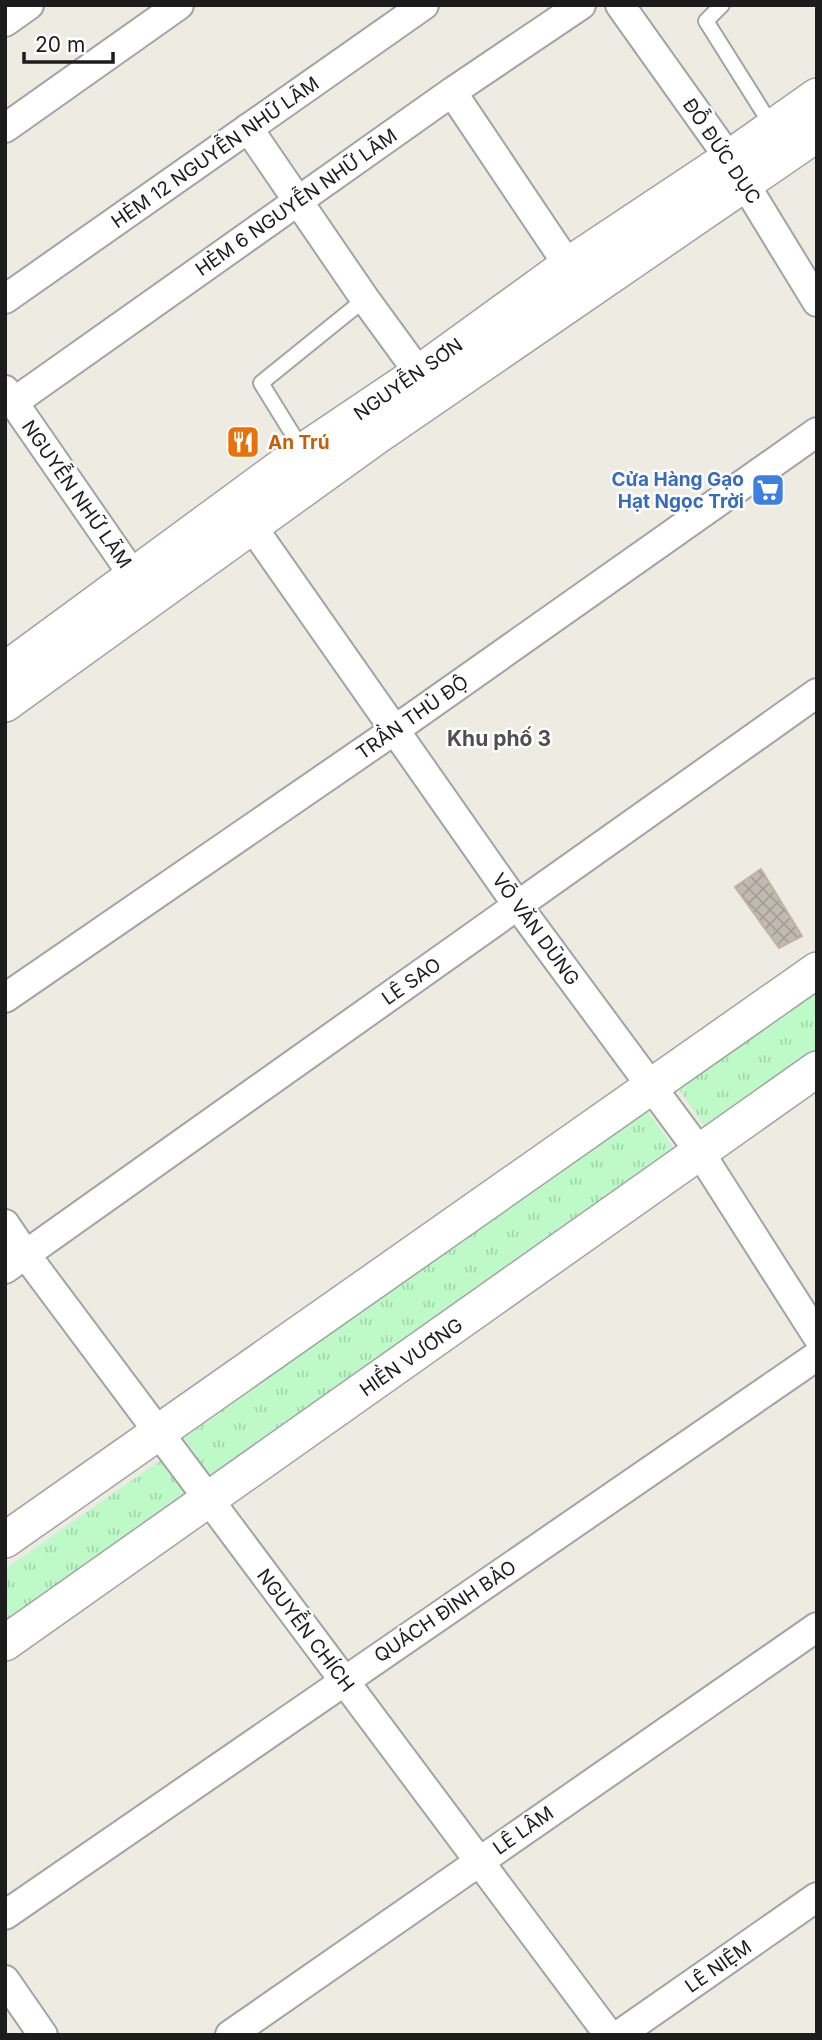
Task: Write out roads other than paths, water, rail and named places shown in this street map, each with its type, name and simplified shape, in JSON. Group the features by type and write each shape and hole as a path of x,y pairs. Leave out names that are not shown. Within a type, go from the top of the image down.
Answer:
{"street":[{"path":"5,22 29,5"},
{"path":"5,128 179,5"},
{"name":"HẺM 12 NGUYỄN NHỮ LÃM","path":"5,299 424,5"},
{"name":"HẺM 6 NGUYỄN NHỮ LÃM","path":"10,396 299,201 452,92 581,5"},
{"name":"ĐỖ ĐỨC DỤC","path":"620,5 738,172 817,302"},
{"path":"452,92 568,265"},
{"name":"NGUYỄN SƠN","path":"5,670 251,525 377,436 738,172 772,128 817,96"},
{"path":"248,128 419,373"},
{"name":"NGUYỄN SƠN","path":"5,704 303,451 419,373 568,265 738,172 817,134"},
{"name":"NGUYỄN NHỮ LÃM","path":"10,396 142,588"},
{"name":"TRẦN THỦ ĐỘ","path":"5,998 396,729 817,432"},
{"name":"VÕ VĂN DŨNG","path":"251,525 518,906 653,1085 699,1151 817,1336"},
{"name":"LÊ SAO","path":"15,1262 817,693"},
{"path":"5,1540 817,970"},
{"name":"HIỀN VƯƠNG","path":"5,1643 817,1069"},
{"name":"NGUYỄN CHÍCH","path":"5,1224 15,1262 159,1434 609,2035"},
{"name":"QUÁCH ĐÌNH BẢO","path":"5,1915 817,1356"},
{"name":"LÊ LÂM","path":"230,2035 817,1627"},
{"name":"LÊ NIỆM","path":"619,2035 817,1897"},
{"path":"5,1980 43,2035"}],"lane":[{"path":"722,5 706,21 772,128"},
{"path":"303,451 261,383 365,299"}],"place":[{"name":"An Trú","path":"243,442"},
{"name":"Cửa Hàng Gạo Hạt Ngọc Trời","path":"768,490"}],"district":[{"name":"Khu phố 3","path":"499,739"}]}
